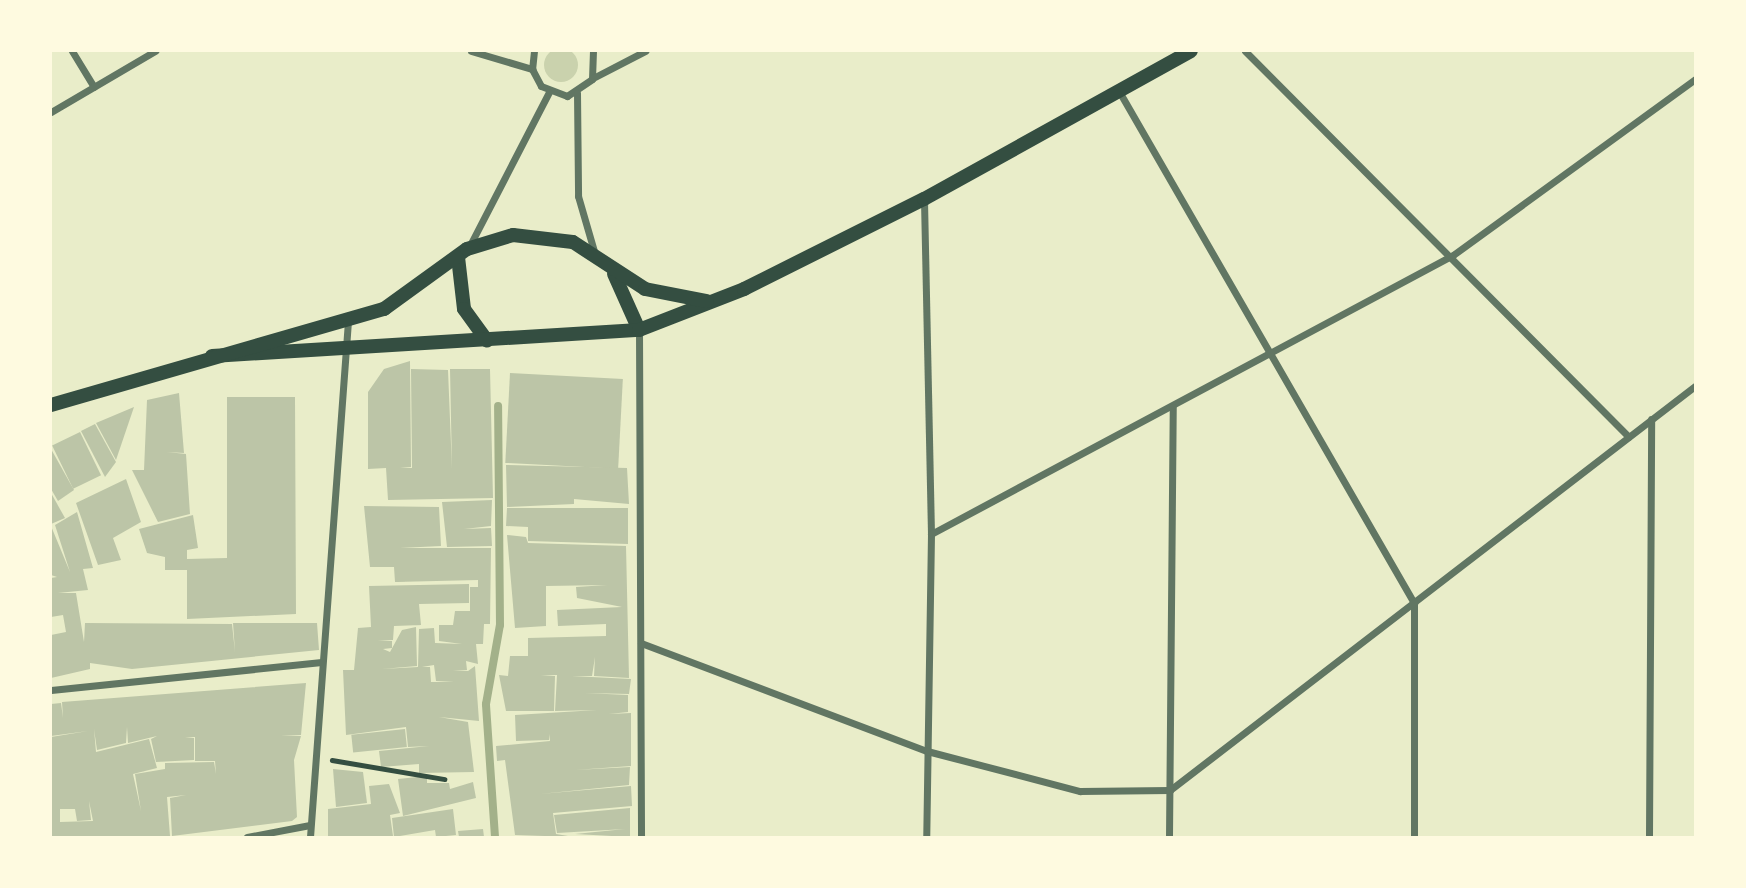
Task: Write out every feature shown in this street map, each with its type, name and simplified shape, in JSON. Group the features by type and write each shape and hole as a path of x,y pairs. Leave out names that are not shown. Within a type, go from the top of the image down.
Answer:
{"main road":[{"path":"212,356 343,351 639,330 709,302 925,199 1120,93 1191,51"},
{"path":"51,405 212,356 348,321 394,304 463,253 536,234 594,251 611,268 665,296 709,302"},
{"path":"463,253 464,309 487,341"},
{"path":"611,268 639,330"}],"street":[{"path":"72,51 94,87"},
{"path":"51,112 155,51"},
{"path":"471,51 532,69 549,92"},
{"path":"532,69 534,51"},
{"path":"592,79 593,51"},
{"path":"549,92 577,93 592,79 645,51"},
{"path":"1245,51 1453,255 1629,437"},
{"path":"931,534 1271,356 1453,255 1695,79"},
{"path":"463,253 549,92"},
{"path":"577,93 578,197 594,251"},
{"path":"1120,93 1413,603 1414,837"},
{"path":"925,199 931,534 926,837"},
{"path":"310,837 343,351 348,321"},
{"path":"639,330 641,837"},
{"path":"640,643 927,751 1080,791 1170,790 1695,386"},
{"path":"1169,837 1173,407"},
{"path":"1649,837 1651,419"},
{"path":"51,690 322,662"},
{"path":"247,837 310,825"}],"path":[{"path":"314,756 444,779"}],"green space":[{"path":"561,48 573,53 578,65 573,77 561,82 549,77 544,65 549,53"}],"building":[{"path":"410,361 411,467 400,468 412,468 411,369 448,370 452,469 450,369 490,369 493,498 388,500 386,468 368,469 368,392 384,369"},
{"path":"510,373 623,379 618,469 505,463"},
{"path":"179,393 184,453 167,452 186,454 190,514 158,522 132,470 144,470 147,400"},
{"path":"227,397 295,397 296,614 187,619 187,570 165,570 165,557 147,553 139,529 193,515 198,548 187,550 187,559 227,558"},
{"path":"134,407 116,460 96,423"},
{"path":"95,424 116,462 105,477 81,431"},
{"path":"80,432 101,475 73,489 52,446"},
{"path":"51,449 74,490 58,501 51,489"},
{"path":"506,465 627,468 629,504 574,499 574,504 507,507"},
{"path":"126,479 141,522 113,538 121,560 98,565 76,503"},
{"path":"51,493 65,518 51,524"},
{"path":"492,500 491,526 464,529 491,528 492,546 447,547 442,502"},
{"path":"364,506 439,507 441,546 400,548 491,548 490,624 484,624 483,644 476,644 478,664 466,661 467,670 453,670 468,671 475,666 479,721 439,717 468,722 474,772 419,773 419,764 381,767 379,751 429,746 408,747 406,727 346,735 343,670 354,670 358,628 371,627 369,586 469,584 469,603 419,604 421,625 394,626 393,640 378,640 392,641 392,648 383,649 390,652 402,630 416,627 417,666 382,669 418,667 419,629 434,628 435,643 462,644 439,641 439,625 453,625 455,611 470,611 470,587 478,587 478,580 395,582 394,567 370,567","holes":["434,665 436,681 454,682 431,682 430,667 422,667"]},
{"path":"507,508 628,508 628,544 528,541 528,527 506,526"},
{"path":"77,512 93,568 83,569 88,590 58,593 76,593 84,642 85,623 232,624 235,652 233,623 317,623 319,650 132,669 90,663 90,669 51,678 51,635 66,632 63,615 51,617 51,578 57,577 51,575 51,526 70,572 55,525"},
{"path":"507,535 526,537 528,543 626,546 629,678 594,676 595,657 592,676 572,676 631,679 629,694 585,693 628,695 628,712 609,714 631,713 631,766 575,770 630,767 629,785 540,794 631,786 632,806 553,813 556,834 574,837 515,835 505,760 497,761 496,746 550,741 549,734 549,740 516,741 515,715 597,710 555,711 557,675 541,675 555,676 554,711 506,711 499,675 508,676 510,656 528,656 528,638 606,636 606,624 558,626 557,610 622,607 577,598 576,587 607,585 546,586 546,626 515,628"},
{"path":"306,683 301,735 281,735 301,736 294,760 297,817 292,821 172,836 170,798 186,795 167,797 170,836 51,837 51,737 88,731 51,736 51,704 61,703 63,718 62,702","holes":["127,727 128,743 157,736 151,739 156,762 194,760 194,738 185,737 195,737 195,761 215,761 216,774 214,762 165,763 165,769 135,774 141,811 133,774 157,768 149,739 96,752 94,729 97,750 126,743","89,801 93,821 60,822 60,809 75,809 77,821 91,820"]},
{"path":"405,729 407,747 353,753 351,735"},
{"path":"333,769 363,772 367,803 336,807"},
{"path":"427,776 427,783 449,783 450,789 473,782 476,798 403,816 398,779"},
{"path":"389,784 400,813 390,815 393,836 328,837 328,809 371,804 369,786"},
{"path":"630,808 630,837 575,834 625,829 557,833 554,815"},
{"path":"453,809 456,835 436,837 435,830 394,837 392,818"},
{"path":"483,829 484,837 459,837 458,831"}],"waterway":[{"path":"495,837 486,704 500,625 498,406"}]}
